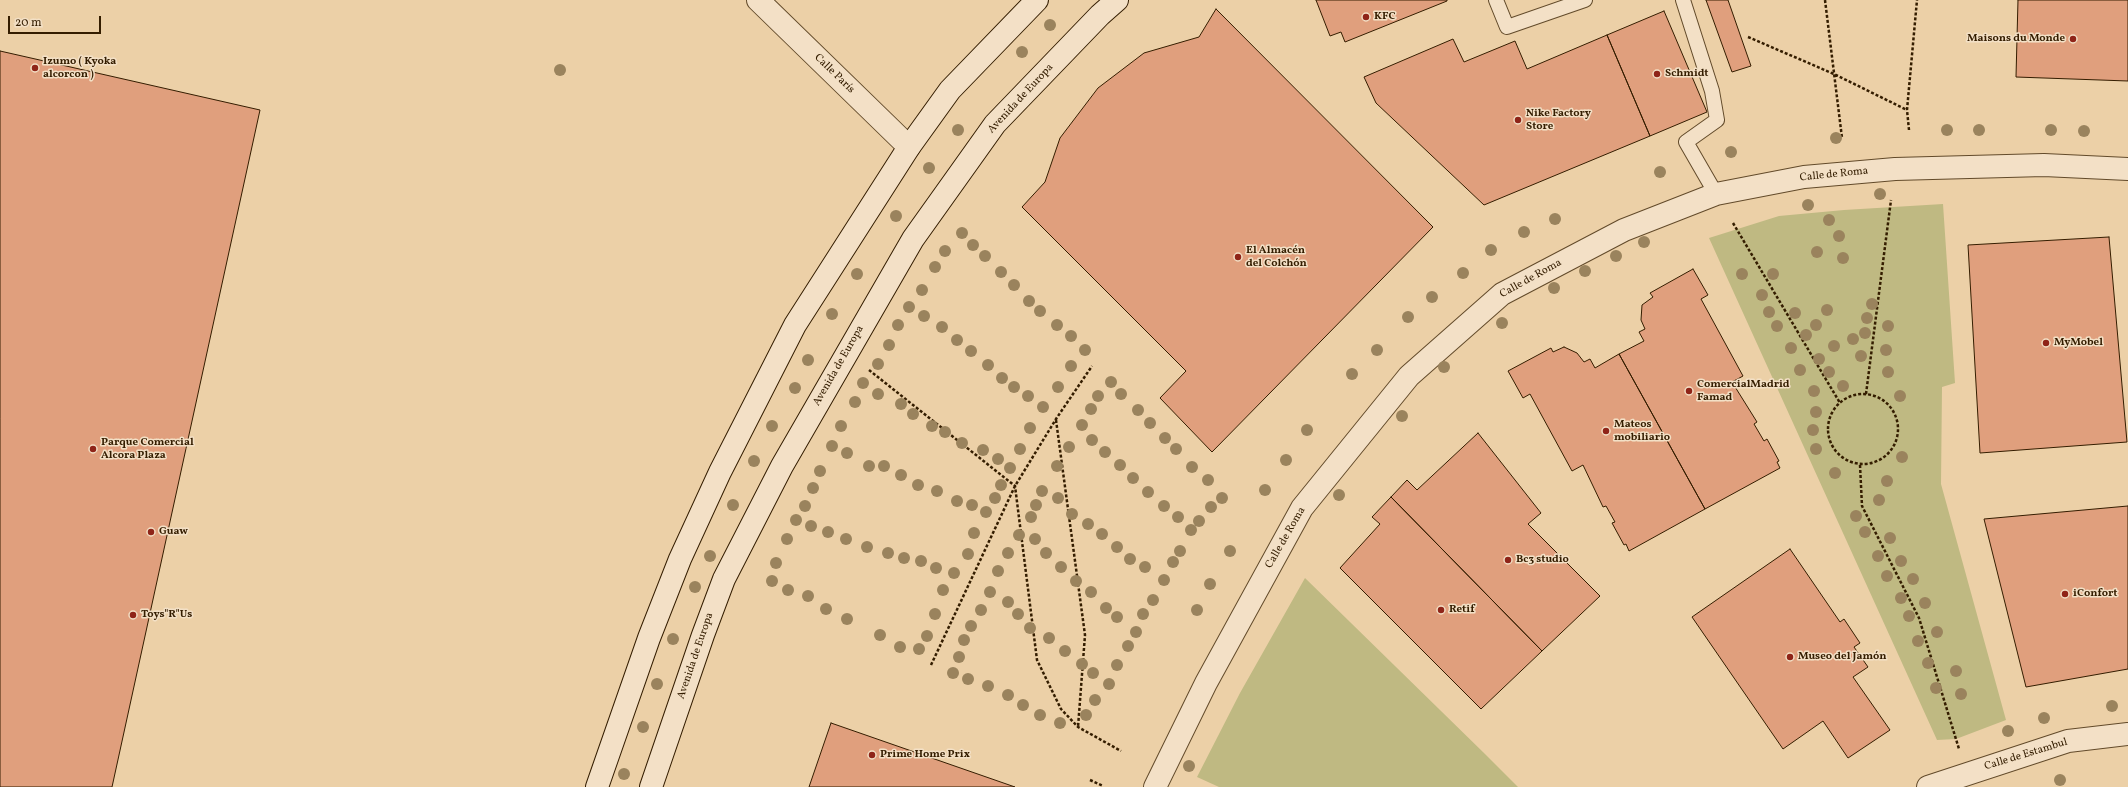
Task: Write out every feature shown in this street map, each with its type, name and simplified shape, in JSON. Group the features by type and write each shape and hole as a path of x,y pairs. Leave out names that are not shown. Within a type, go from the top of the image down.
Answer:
{"street":[{"name":"Calle París","path":"758,0 909,148"},
{"path":"597,787 649,638 680,559 720,472 795,325 909,148 950,90 1015,21 1037,0"},
{"name":"Avenida de Europa","path":"651,787 703,635 724,579 782,466 909,246 995,124 1100,14 1118,0"},
{"name":"Calle de Roma","path":"1155,787 1206,683 1302,508 1409,376 1502,294 1624,230 1716,194 1804,177 1895,170 2044,164 2128,169"},
{"name":"Calle de Estambul","path":"1928,787 2068,741 2128,734"}],"lane":[{"path":"1496,0 1507,27 1577,1"},
{"path":"1683,0 1712,91 1717,120 1686,142 1716,194"}],"path":[{"path":"1825,0 1842,138"},
{"path":"1909,130 1907,110 1917,0"},
{"path":"1748,37 1834,74 1907,110"},
{"path":"1866,394 1891,200"},
{"path":"1732,223 1840,403"},
{"path":"931,665 1015,486 1056,419 1092,366"},
{"path":"867,369 1015,486 1037,660 1062,709 1078,727 1121,751"},
{"path":"1866,394 1888,404 1895,414 1898,432 1892,449 1884,458 1873,463 1860,465 1849,462 1839,455 1832,446 1828,435 1828,423 1833,412 1840,403 1848,398 1866,394"},
{"path":"1056,419 1084,635 1078,727"},
{"path":"1860,465 1862,506 1919,618 1967,773"},
{"path":"1090,780 1103,786"}],"shaded area":[{"path":"1943,204 1955,383 1942,387 1941,484 2006,720 1956,739 1937,740 1709,238 1779,216 1844,210"},
{"path":"1305,578 1518,787 1219,787 1197,777 1240,693"}],"building":[{"name":"KFC","path":"1316,0 1447,1 1345,42 1341,32 1330,36"},
{"path":"1706,0 1728,0 1751,66 1732,72"},
{"name":"Maisons du Monde","path":"2018,0 2128,0 2128,81 2016,77"},
{"name":"El Almacén del Colchón","path":"1216,9 1433,227 1212,452 1160,398 1186,371 1022,207 1045,182 1060,138 1098,88 1144,53 1199,37"},
{"name":"Schmidt","path":"1664,11 1707,112 1650,136 1607,35"},
{"name":"Nike Factory Store","path":"1607,35 1650,136 1484,205 1376,103 1364,77 1453,39 1464,62 1515,41 1527,69"},
{"name":"Parque Comercial Alcora Plaza","path":"0,51 260,110 112,787 0,787"},
{"name":"MyMobel","path":"2109,237 2127,442 1980,453 1968,245"},
{"name":"ComercialMadrid Famad","path":"1693,269 1708,295 1701,299 1743,376 1732,382 1757,422 1754,424 1764,441 1767,439 1779,461 1777,462 1780,468 1705,509 1619,354 1644,341 1639,332 1645,329 1641,320 1642,305 1653,297 1650,293"},
{"name":"Mateos mobiliario","path":"1564,347 1577,353 1584,362 1590,359 1595,368 1619,354 1705,509 1629,551 1612,523 1615,522 1606,506 1603,507 1583,465 1572,471 1530,394 1523,398 1508,371 1551,348 1553,352"},
{"name":"Bc3 studio","path":"1478,433 1541,513 1528,524 1600,596 1542,651 1391,497 1407,480 1417,490"},
{"name":"Retif","path":"1391,497 1542,651 1481,709 1340,568 1380,524 1372,517"},
{"name":"iConfort","path":"2128,506 2128,669 2026,687 1984,519"},
{"name":"Museo del Jamón","path":"1790,549 1840,622 1844,619 1860,643 1854,647 1868,667 1853,677 1890,730 1848,758 1823,721 1783,749 1692,617"},
{"name":"Prime Home Prix","path":"831,723 1015,787 809,787"}],"place":[{"name":"KFC","path":"1366,17"},
{"name":"Maisons du Monde","path":"2073,39"},
{"name":"Izumo ( Kyoka alcorcon )","path":"35,68"},
{"name":"Schmidt","path":"1657,74"},
{"name":"Nike Factory Store","path":"1518,120"},
{"name":"El Almacén del Colchón","path":"1238,257"},
{"name":"MyMobel","path":"2046,343"},
{"name":"ComercialMadrid Famad","path":"1689,391"},
{"name":"Mateos mobiliario","path":"1606,431"},
{"name":"Parque Comercial Alcora Plaza","path":"93,449"},
{"name":"Guaw","path":"151,532"},
{"name":"Bc3 studio","path":"1508,560"},
{"name":"iConfort","path":"2065,594"},
{"name":"Retif","path":"1441,610"},
{"name":"Toys\"R\"Us","path":"133,615"},
{"name":"Museo del Jamón","path":"1790,657"},
{"name":"Prime Home Prix","path":"872,755"}]}
